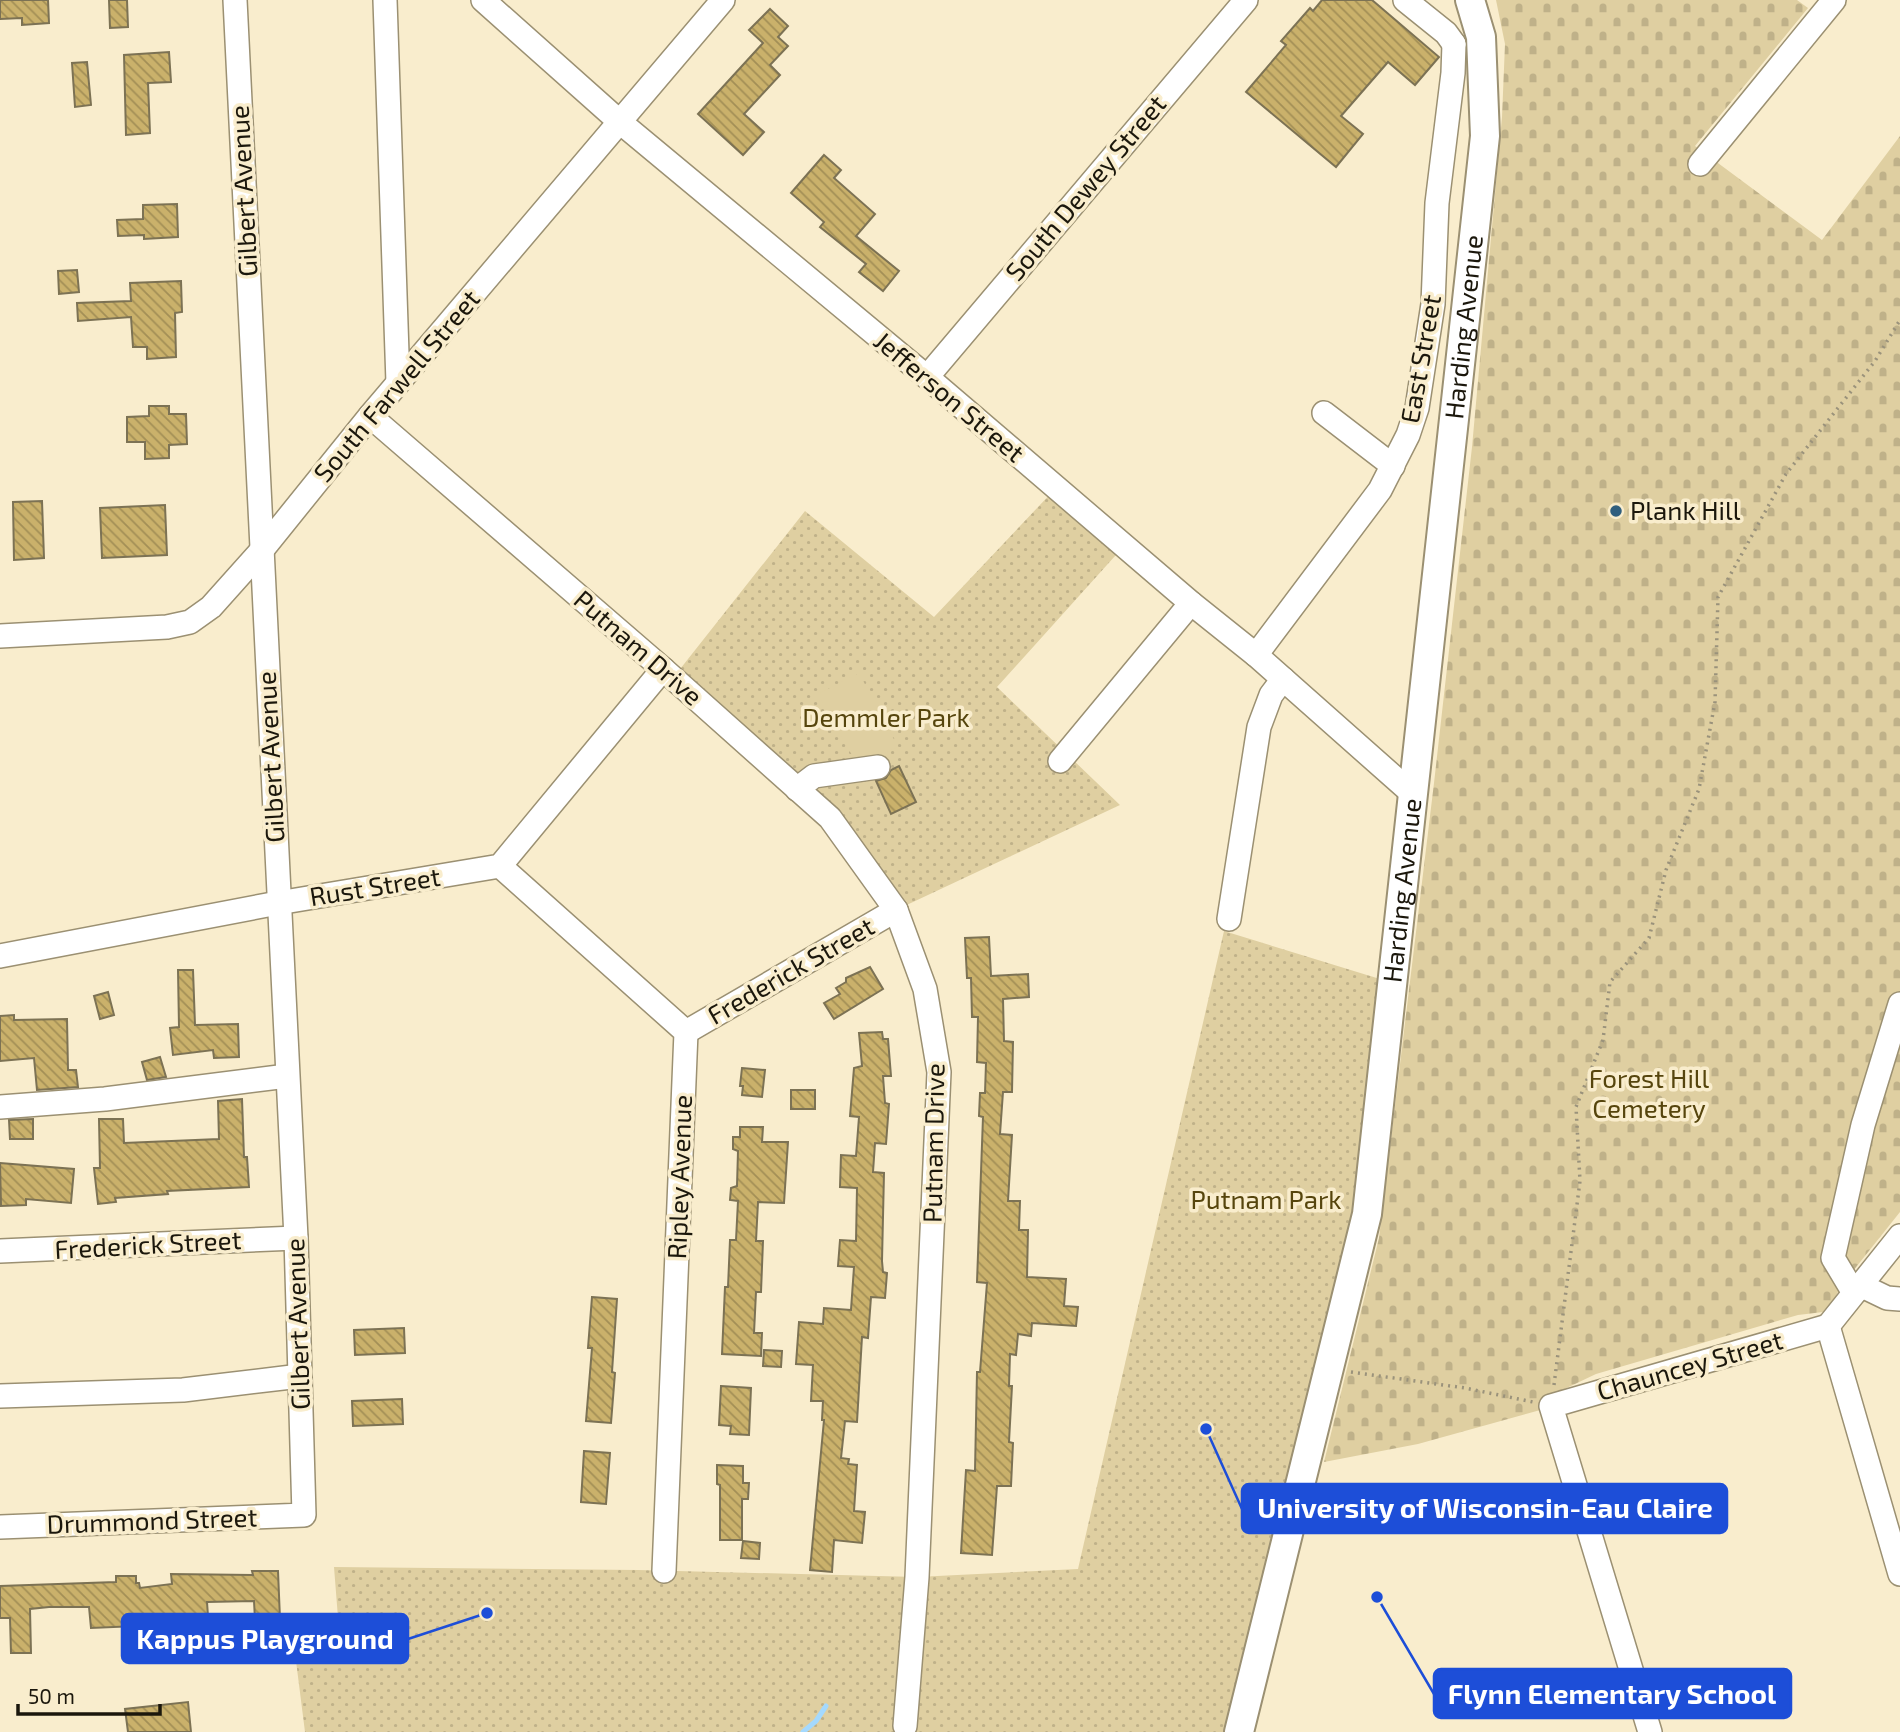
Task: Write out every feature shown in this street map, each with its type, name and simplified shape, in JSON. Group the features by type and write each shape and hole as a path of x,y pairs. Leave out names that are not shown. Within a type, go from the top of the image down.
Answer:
{"main road":[{"name":"Harding Avenue","path":"1239,1732 1367,1214 1485,136 1467,40 1470,0"}],"street":[{"name":"Gilbert Avenue","path":"235,0 296,1238 304,1515"},
{"path":"386,0 398,383"},
{"name":"Jefferson Street","path":"483,0 620,122 1256,655 1414,795"},
{"name":"South Farwell Street","path":"0,636 167,627 190,622 211,607 262,550 370,416 723,0"},
{"name":"South Dewey Street","path":"927,377 1246,0"},
{"path":"1405,0 1446,33 1467,40"},
{"path":"1700,164 1834,0"},
{"name":"East Street","path":"1256,655 1366,512 1408,435 1417,408 1433,304 1437,203 1453,73 1467,40"},
{"path":"1324,413 1393,466"},
{"name":"Putnam Drive","path":"370,416 663,669 830,818 897,910 925,989 939,1072 916,1577 905,1726"},
{"path":"1060,761 1191,603"},
{"path":"663,669 500,866 686,1031"},
{"path":"1229,919 1259,727 1271,695 1283,679"},
{"path":"797,789 814,776 878,767"},
{"name":"Rust Street","path":"0,956 278,903 500,866"},
{"name":"Frederick Street","path":"686,1031 897,910"},
{"path":"1900,1004 1863,1125 1833,1258 1857,1289 1886,1298 1900,1299"},
{"name":"Ripley Avenue","path":"664,1571 686,1031"},
{"path":"0,1107 105,1099 287,1076"},
{"path":"1900,1236 1828,1326 1900,1574"},
{"name":"Frederick Street","path":"0,1251 296,1238"},
{"name":"Chauncey Street","path":"1551,1406 1828,1326"},
{"path":"0,1396 183,1390 300,1376"},
{"path":"1551,1406 1650,1732"},
{"name":"Drummond Street","path":"0,1527 304,1515"}],"path":[{"path":"1328,1369 1465,1388 1551,1406 1580,1181 1576,1107 1603,1040 1610,982 1649,938 1667,870 1699,789 1715,702 1718,597 1786,474 1875,361 1900,320"}],"green space":[{"name":"Forest Hill Cemetery","path":"1496,0 1797,0 1808,8 1695,146 1822,240 1900,136 1900,1212 1823,1312 1798,1315 1596,1374 1556,1393 1544,1409 1418,1444 1324,1462 1379,1238 1434,783 1472,447 1502,117 1505,44"},
{"name":"Demmler Park","path":"1056,488 1124,546 997,687 1120,805 896,910 830,818 673,678 805,511 934,617"},
{"path":"859,673 898,747 858,766 818,694"},
{"name":"Putnam Park","path":"1224,931 1393,983 1367,1214 1239,1732 305,1732 296,1661 341,1656 334,1567 638,1570 917,1577 1078,1569"}],"building":[{"path":"0,0 48,0 49,23 22,25 22,18 0,19"},
{"path":"109,0 127,0 128,27 110,28"},
{"path":"1322,0 1372,0 1439,57 1415,85 1388,62 1341,116 1363,134 1336,167 1246,92 1286,45 1281,41 1310,8 1313,11"},
{"path":"770,9 788,26 778,37 788,46 770,65 780,75 744,114 764,132 743,155 698,114 763,43 749,30"},
{"path":"169,52 171,82 148,83 150,133 126,135 124,55"},
{"path":"87,62 91,105 75,107 72,63"},
{"path":"824,155 841,170 834,178 875,214 856,236 899,271 883,291 859,272 866,264 820,227 824,222 791,193"},
{"path":"177,204 178,237 144,239 144,235 118,236 117,220 143,219 143,205"},
{"path":"77,270 79,292 59,294 58,271"},
{"path":"181,281 182,312 175,313 176,357 147,359 147,347 133,347 131,317 78,321 77,303 131,301 130,283"},
{"path":"149,406 169,406 169,414 186,414 187,444 169,445 169,458 145,459 145,442 127,442 127,417 149,416"},
{"path":"42,501 44,558 14,560 13,502"},
{"path":"165,505 167,555 102,558 100,508"},
{"path":"899,766 916,802 891,814 876,781 886,778 891,770"},
{"path":"989,937 991,976 1028,974 1029,997 1003,999 1004,1041 1013,1042 1012,1092 1003,1092 1000,1134 1012,1135 1008,1201 1020,1201 1019,1230 1028,1230 1027,1277 1066,1279 1064,1306 1078,1307 1076,1326 1032,1323 1031,1336 1018,1334 1016,1355 1010,1354 1009,1386 1012,1386 1009,1442 1013,1443 1011,1486 997,1486 992,1555 961,1553 966,1470 975,1471 977,1372 980,1372 987,1283 977,1282 983,1117 979,1116 980,1093 985,1093 986,1063 977,1062 978,1017 972,1017 971,978 967,978 965,938"},
{"path":"870,967 883,989 834,1019 824,1003 840,994 836,988 846,982 846,978"},
{"path":"178,970 193,970 195,1025 238,1024 239,1057 214,1058 213,1050 173,1055 170,1028 179,1027"},
{"path":"108,992 114,1015 100,1019 94,996"},
{"path":"14,1015 14,1020 67,1019 68,1070 76,1070 78,1087 37,1090 34,1058 0,1061 0,1016"},
{"path":"882,1032 883,1039 888,1039 891,1076 883,1076 885,1103 889,1104 886,1144 875,1143 873,1172 884,1173 882,1261 883,1272 887,1273 885,1298 871,1297 868,1338 862,1337 857,1422 845,1421 841,1458 849,1459 848,1464 857,1465 854,1511 865,1512 862,1543 834,1540 832,1572 810,1570 824,1420 823,1401 811,1401 813,1365 796,1364 799,1322 823,1324 824,1308 851,1310 854,1267 838,1266 840,1240 856,1241 857,1188 840,1187 841,1155 856,1156 859,1117 850,1116 854,1068 862,1066 859,1033"},
{"path":"160,1057 166,1077 147,1080 142,1062"},
{"path":"742,1068 765,1070 762,1097 742,1095"},
{"path":"791,1090 815,1090 815,1109 791,1109"},
{"path":"242,1099 244,1157 247,1157 249,1187 167,1191 168,1194 115,1198 116,1202 98,1204 94,1168 100,1168 99,1119 123,1119 124,1143 219,1139 218,1101"},
{"path":"33,1119 33,1139 10,1139 9,1120"},
{"path":"740,1127 763,1127 762,1142 788,1142 784,1203 758,1202 756,1241 763,1241 761,1292 756,1292 754,1333 762,1333 761,1356 722,1354 725,1287 728,1287 730,1240 736,1240 738,1201 730,1200 731,1188 737,1186 738,1151 733,1149 733,1137 740,1137"},
{"path":"0,1163 74,1169 71,1203 26,1199 26,1205 1,1206"},
{"path":"592,1297 617,1299 611,1423 586,1421 592,1348 588,1348"},
{"path":"404,1328 405,1353 355,1355 354,1330"},
{"path":"764,1350 782,1351 781,1367 763,1366"},
{"path":"721,1386 751,1388 749,1435 730,1434 731,1426 719,1425"},
{"path":"402,1399 403,1424 353,1426 352,1401"},
{"path":"584,1451 610,1453 606,1504 581,1502"},
{"path":"717,1465 743,1466 743,1483 749,1483 748,1499 742,1499 742,1540 720,1540 720,1485 717,1484"},
{"path":"743,1541 760,1543 759,1559 741,1558"},
{"path":"252,1571 278,1571 280,1619 255,1620 254,1601 207,1602 208,1616 160,1620 161,1646 138,1646 137,1626 91,1628 89,1607 49,1607 30,1609 31,1653 11,1653 10,1618 0,1618 0,1586 116,1582 116,1576 136,1576 136,1583 139,1583 140,1588 172,1584 171,1574 253,1575"},
{"path":"188,1702 191,1732 128,1732 125,1709"}],"waterway":[{"path":"803,1732 816,1721 826,1706"}],"place":[{"name":"Plank Hill","path":"1616,511"},
{"name":"University of Wisconsin-Eau Claire","path":"1206,1429"},
{"name":"Flynn Elementary School","path":"1377,1597"},
{"name":"Kappus Playground","path":"487,1613"}]}
